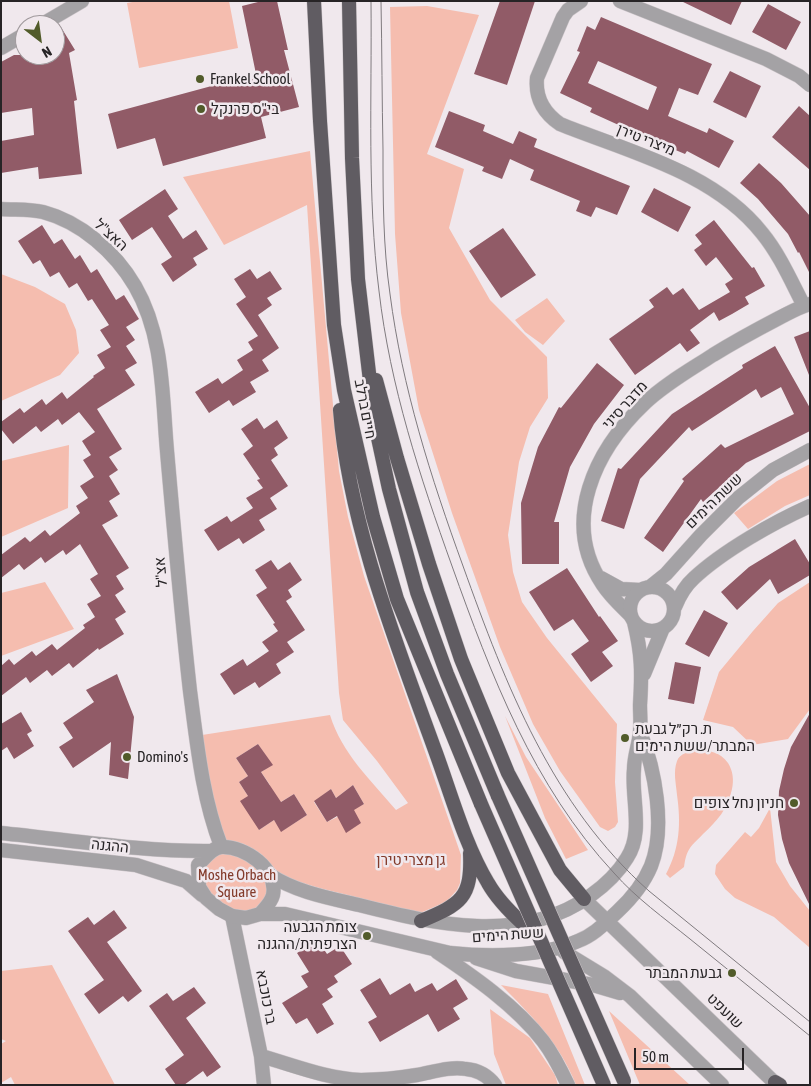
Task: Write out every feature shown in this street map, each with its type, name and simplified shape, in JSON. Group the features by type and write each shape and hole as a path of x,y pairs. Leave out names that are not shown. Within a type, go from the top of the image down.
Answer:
{"highway":[{"name":"חיים ברלב","path":"314,1 334,325 344,390 373,517 397,599 480,804 604,1085"},
{"name":"חיים ברלב","path":"349,1 352,158 358,279 374,424 389,489 417,592 447,674 498,796 625,1083"},
{"path":"361,314 397,458 428,564 461,659 508,773 560,870 584,899"},
{"path":"334,325 341,418 351,485 366,545 412,688 469,842 484,875 497,897 522,923"},
{"path":"421,920 452,906 464,895 470,879 469,842"}],"street":[{"path":"58,15 82,1"},
{"name":"מיצרי טירן","path":"581,1 568,10 563,17 537,78 536,87 539,100 550,117 560,124 634,152 698,180 721,194 762,233 780,258 807,305"},
{"path":"620,1 766,59 786,69 810,85"},
{"path":"1,48 15,40"},
{"name":"האצ\"ל","path":"1,209 42,212 78,227 92,237 121,266 135,286 146,310"},
{"name":"מדבר סיני","path":"633,619 603,586 596,575 584,544 582,524 585,502 592,478 604,455 624,427 644,404 664,388 744,337 807,305"},
{"name":"אצ\"ל","path":"146,310 154,332 160,361 188,673 201,766 215,831 216,849"},
{"name":"ששת הימים","path":"645,588 666,574 738,498 773,470 810,450"},
{"path":"645,588 632,599 630,608 633,619 643,629 656,631 672,620 675,608 694,578 740,544 792,514 810,506"},
{"path":"596,575 621,589 658,587 666,591 673,600 675,608"},
{"name":"ששת הימים","path":"270,875 280,882 308,892 421,920 452,925 482,926 522,923 556,914 584,899 608,881 627,858 632,849 635,836 634,769 640,732 642,679 641,653 633,619"},
{"name":"ששת הימים","path":"642,679 663,628"},
{"name":"ששת הימים","path":"260,914 299,917 463,954 516,954 556,948 584,938 607,921 622,906 641,884 651,866 655,848 657,822 654,784 646,745 640,732"},
{"name":"ההגנה","path":"1,833 176,850 216,849"},
{"path":"216,849 241,850 256,860 270,875 273,882 273,894 270,903 260,914 246,918 232,916 219,909 206,898 199,886 198,865 216,849"},
{"name":"ההגנה","path":"1,850 136,865 186,880 206,898"},
{"name":"שועפט","path":"584,899 777,1084"},
{"name":"בר כוכבא","path":"232,916 261,1056 264,1085"},
{"path":"522,923 556,948 605,977 630,996 722,1085"},
{"path":"430,948 470,975 509,1006 532,1028 544,1041 568,1085"},
{"path":"463,954 516,971 593,985 630,996"},
{"path":"261,1056 324,1075 359,1080 389,1079 466,1068 485,1075 496,1085"}],"green space":[{"path":"138,1 229,1 238,48 139,68 127,3"},
{"path":"427,6 479,15 427,154 464,169 449,228 490,300 547,357 548,398 530,427 519,462 508,535 513,572 522,602 547,638 617,724 615,782 618,822 615,827 608,831 600,827 560,771 533,724 500,647 452,513 419,410 401,313 395,234 390,7"},
{"name":"גן מצרי טירן","path":"310,151 339,471 348,517 364,576 461,855 460,883 457,890 446,902 420,913 283,877 261,854 244,844 224,840 215,812 202,735 330,715 335,729 350,754 396,810 408,803 343,720 339,693 307,205 224,245 183,177","holes":["258,744 272,765 261,772 270,785 263,790 274,806 294,794 307,815 282,831 274,820 259,830 248,796 239,782 248,776 236,758","353,785 364,804 327,822 314,802 331,789 336,798"]},
{"path":"1,274 35,287 65,304 76,330 79,353 60,375 1,401"},
{"path":"547,298 565,321 543,345 525,332 515,320"},
{"path":"69,445 68,508 1,537 1,461"},
{"path":"810,464 810,495 785,506 748,529 734,513 777,481"},
{"path":"45,582 74,629 1,656 1,593"},
{"path":"810,582 810,709 788,739 752,745 733,727 703,720 719,672 778,603"},
{"path":"505,716 526,757 588,850 566,859 545,818"},
{"path":"697,750 714,752 725,759 732,772 732,789 728,803 721,814 691,846 684,867 670,878 666,874 677,845 679,825 675,769 678,758 688,752"},
{"path":"770,808 776,862 790,886 810,911 810,948 774,917 735,898 725,889 715,874 716,865 745,832 751,837 759,828"},
{"name":"Moshe Orbach Square","path":"241,850 273,882 260,914 232,916 199,887 205,857 212,851"},
{"path":"52,965 115,1085 15,1085 11,1077 1,1083 1,1044 6,1041 1,1039 1,971"},
{"path":"501,985 548,994 585,1085 576,1085 570,1070 544,1031"},
{"path":"490,1009 530,1038 555,1075 558,1085 506,1085 494,1054"},
{"path":"609,1011 690,1085 640,1085"}],"building":[{"path":"262,1 277,1 288,50 284,50 299,107 261,117 266,138 163,166 155,138 117,149 108,114 256,74 242,6"},
{"path":"500,1 535,1 507,85 474,74"},
{"path":"681,1 742,1 731,25"},
{"path":"768,4 801,22 786,50 752,32"},
{"path":"601,17 712,64 698,95 679,88 668,116 707,133 709,128 734,141 719,168 687,151 685,154 623,128 590,112 592,108 560,93 580,52 577,51 587,26 595,30","holes":["598,61 657,87 648,110 588,83"]},
{"path":"65,34 75,50 69,53 77,100 74,101 82,174 39,179 38,167 1,173 1,141 34,135 32,108 1,113 1,62 14,55 15,65 65,65"},
{"path":"730,71 761,86 746,118 713,102"},
{"path":"799,106 810,116 810,170 772,137"},
{"path":"449,111 485,125 483,131 513,144 519,131 537,139 534,147 630,186 617,215 596,207 591,217 576,211 580,201 530,180 534,170 510,159 502,179 482,171 484,167 435,147"},
{"path":"759,163 781,183 810,216 810,274 788,234 758,199 740,183"},
{"path":"654,188 691,207 678,232 641,212"},
{"path":"165,189 178,209 168,216 183,239 196,230 208,249 193,258 197,265 173,282 161,264 172,257 152,227 132,240 119,220"},
{"path":"714,220 752,268 754,267 765,286 745,297 749,304 732,314 719,321 714,312 690,330 700,343 687,352 680,343 635,375 609,339 654,307 649,300 667,287 673,295 683,288 699,310 730,292 725,284 733,279 716,257 706,266 694,250 702,244 695,235"},
{"path":"42,225 54,244 62,239 75,259 80,255 91,273 97,269 116,300 124,295 139,319 126,327 135,340 126,346 137,363 125,370 135,385 97,409 122,449 109,457 118,470 109,476 120,494 109,501 118,516 102,525 129,568 116,576 124,589 115,595 126,612 115,619 124,634 99,650 98,648 73,668 69,663 52,676 47,670 30,683 26,677 1,696 1,666 9,659 14,665 32,651 36,656 52,644 57,650 85,628 83,625 95,617 87,604 101,596 90,579 98,574 80,544 66,555 63,550 45,563 41,557 24,570 19,564 1,578 1,555 25,537 30,542 45,530 50,536 80,513 76,506 88,498 80,486 94,477 83,460 91,455 82,441 95,432 79,412 62,425 58,419 41,432 36,426 13,444 1,429 1,422 20,408 24,413 42,399 46,405 62,392 67,399 105,368 97,355 111,347 100,330 109,325 92,299 88,301 77,283 69,288 59,272 50,277 40,260 33,264 18,241"},
{"path":"503,228 536,275 501,298 469,251"},
{"path":"250,269 257,279 270,271 282,289 267,298 272,305 258,315 279,348 262,360 269,371 250,382 256,392 233,406 229,400 209,413 195,392 218,378 222,384 243,370 237,360 253,350 248,342 258,336 236,304 246,297 234,279"},
{"path":"810,331 810,374 809,375 794,337"},
{"path":"775,346 810,408 810,431 746,463 703,502 701,499 663,552 644,538 684,481 682,479 721,444 725,448 794,414 781,387 761,398 756,389 692,431 689,427 640,479 624,529 601,521 618,468 621,469 672,414 743,368 742,365"},
{"path":"597,363 624,385 594,424 570,467 554,522 559,522 559,564 522,564 521,503 538,447 559,407 561,408"},
{"path":"257,418 264,429 277,420 288,438 274,448 278,455 271,460 288,486 270,498 277,509 259,520 265,530 243,544 239,538 218,551 204,530 227,516 231,522 253,508 246,498 263,488 257,480 260,479 243,454 253,446 241,429"},
{"path":"795,539 810,564 810,575 778,594 770,579 737,610 721,592 749,567"},
{"path":"271,560 278,570 290,562 302,580 288,590 292,597 286,601 305,630 287,642 294,652 276,664 281,673 259,688 255,682 234,695 220,674 243,659 247,666 269,651 262,642 278,631 273,624 275,623 256,595 267,588 255,570"},
{"path":"567,568 599,617 618,641 602,652 613,666 591,682 571,654 589,641 573,619 554,631 529,592"},
{"path":"704,610 728,623 709,657 685,644"},
{"path":"675,662 701,667 694,704 668,699"},
{"path":"117,674 134,717 128,779 109,775 111,742 73,768 59,747 73,738 63,723 94,702 86,690"},
{"path":"21,712 32,731 27,734 34,746 14,759 7,747 1,751 1,724"},
{"name":"חניון נחל צופים","path":"810,713 810,906 789,863 778,815 779,791 784,769 791,747"},
{"path":"258,744 273,765 261,772 281,802 294,794 307,815 281,832 274,820 259,830 240,801 248,796 239,782 248,776 236,758"},
{"path":"353,785 364,804 354,810 361,823 346,833 337,816 327,822 314,801 331,789 336,798"},
{"path":"114,910 127,928 107,942 142,991 128,1002 123,996 99,1014 84,994 104,980 68,931 88,917 94,925"},
{"path":"318,940 327,954 340,946 352,964 334,976 338,982 327,989 333,997 322,1004 334,1024 317,1034 307,1018 296,1024 282,1003 308,987 301,976 309,972 297,953"},
{"path":"380,978 390,995 410,983 415,992 432,983 437,991 456,979 468,999 453,1008 460,1019 438,1032 428,1014 380,1042 368,1022 377,1017 360,990"},
{"path":"194,987 206,1003 186,1018 221,1067 207,1077 203,1071 184,1085 176,1085 165,1069 184,1055 149,1006 167,993 173,1001"}],"tram line":[{"path":"371,1 371,183 375,255 384,326 398,396 418,465 440,533 482,648 517,728 537,766 560,804 585,839 632,891 810,1036"},
{"path":"381,1 384,222 386,258 395,329 410,398 429,466 479,611 515,699 559,782 585,821 615,857 649,891 810,1022"}],"place":[{"name":"Frankel School","path":"200,79"},
{"name":"בי\"ס פרנקל","path":"201,109"},
{"name":"ת. רק״ל גבעת המבתר/ששת הימים","path":"625,738"},
{"name":"Domino's","path":"127,757"},
{"name":"חניון נחל צופים","path":"794,803"},
{"name":"צומת הגבעה הצרפתית/ההגנה","path":"367,936"},
{"name":"גבעת המבתר","path":"732,973"}]}
